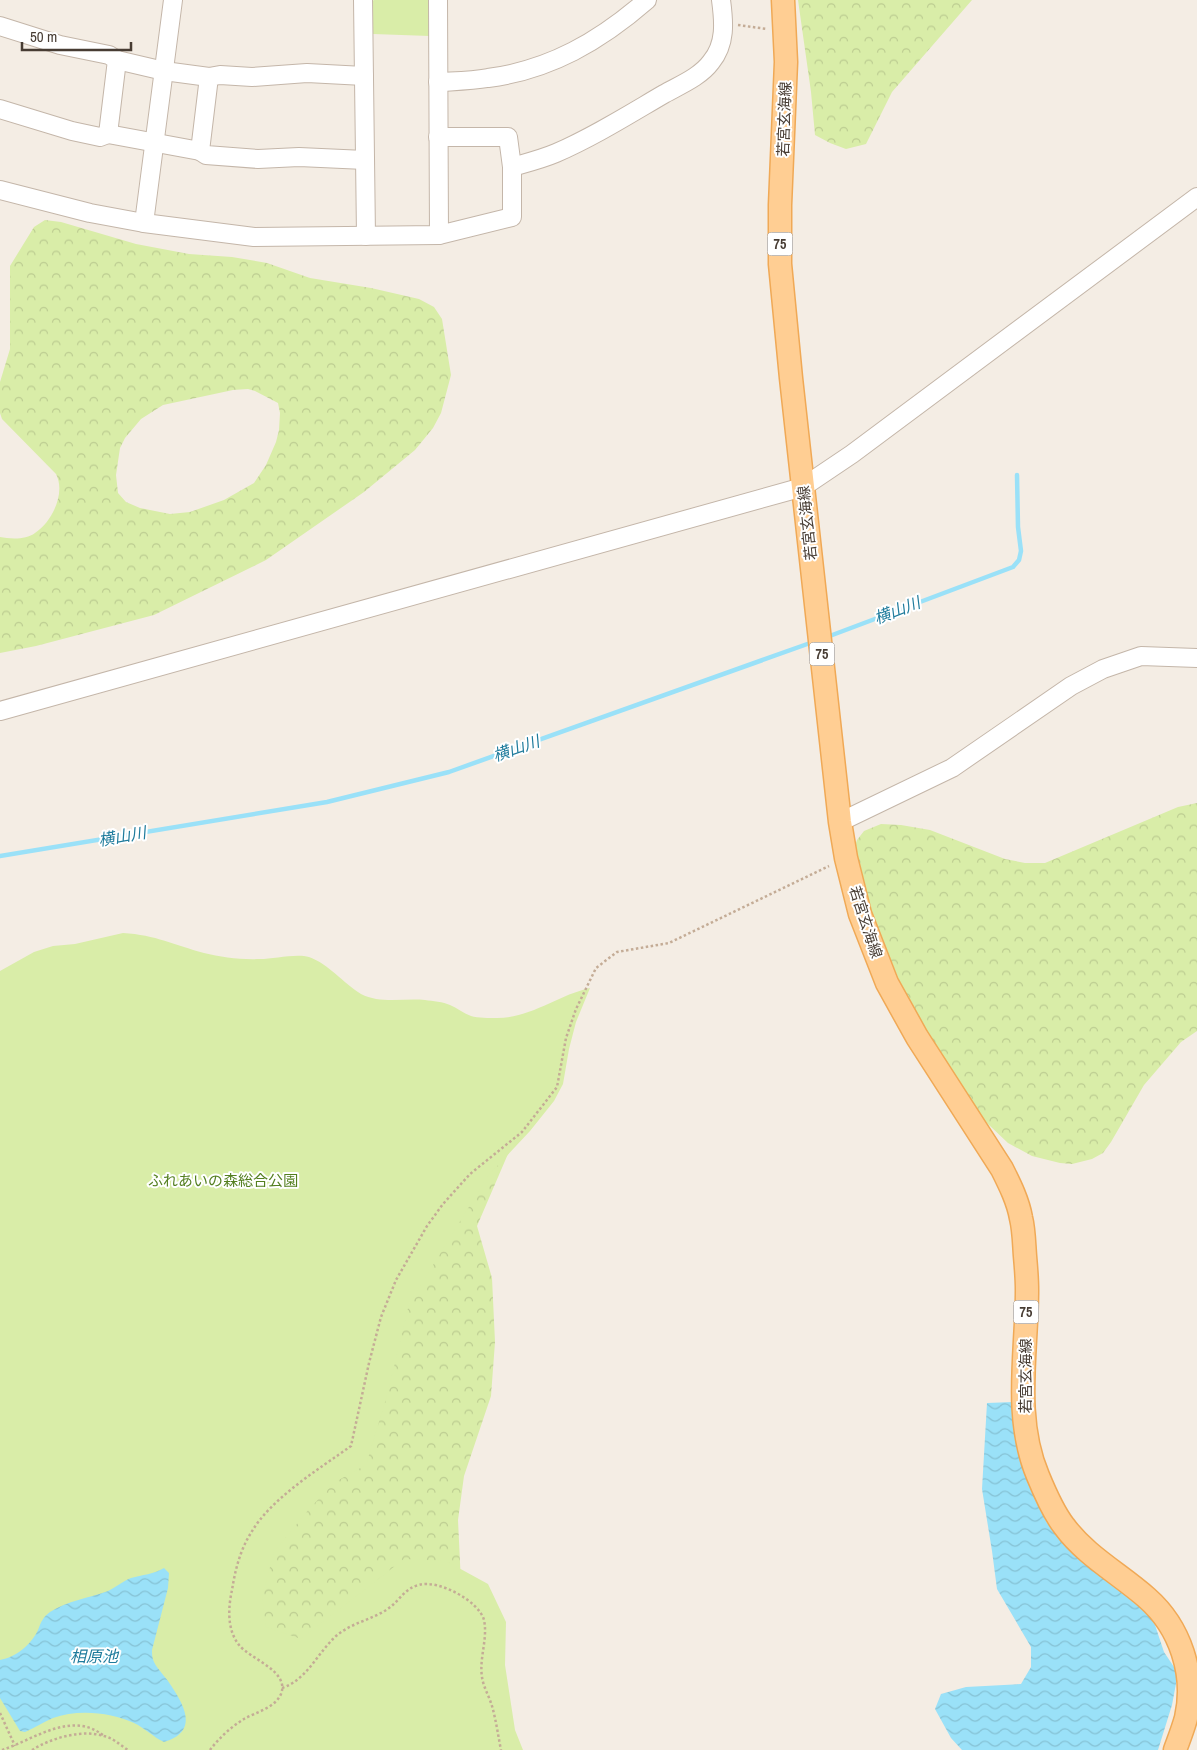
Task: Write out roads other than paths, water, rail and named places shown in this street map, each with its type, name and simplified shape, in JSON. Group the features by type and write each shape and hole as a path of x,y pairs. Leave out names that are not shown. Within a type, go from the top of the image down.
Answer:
{"main road":[{"name":"若宮玄海線","path":"783,0 785,78 780,205 780,264 840,822 846,858 860,914 887,983 917,1037 1002,1169 1013,1190 1019,1209 1024,1237 1027,1289 1023,1392 1026,1438 1037,1475 1054,1510 1065,1527 1080,1544 1105,1566 1148,1598 1168,1622 1182,1650 1189,1688 1186,1717 1175,1750"}],"street":[{"path":"144,223 173,0"},
{"path":"364,0 366,236"},
{"path":"438,0 440,235"},
{"path":"438,82 488,78 530,69 565,56 620,24 647,0"},
{"path":"512,167 555,153 621,120 696,76 711,63 719,48 724,23 721,0"},
{"path":"0,26 60,45 109,55 117,60 209,77 220,75 252,77 307,73 364,76"},
{"path":"108,134 117,60"},
{"path":"200,151 209,77"},
{"path":"0,109 72,131 100,137 108,134 200,151 206,155 365,160"},
{"path":"0,190 90,213 144,223 254,237 440,235 512,217 512,167 508,137 438,137"},
{"path":"0,711 803,487 852,454 1197,197"},
{"path":"840,822 952,768 1071,686 1103,669 1141,656 1197,658"}],"water":[{"path":"1013,1402 1018,1444 1030,1488 1047,1523 1085,1560 1153,1619 1164,1652 1178,1673 1172,1705 1158,1750 962,1750 951,1738 935,1709 941,1694 966,1687 1021,1684 1031,1667 1031,1647 997,1589 982,1489 987,1403"},
{"name":"相原池","path":"164,1568 169,1573 168,1588 152,1656 184,1709 186,1717 182,1732 175,1738 164,1742 125,1719 94,1713 62,1715 25,1732 20,1731 0,1698 0,1660 12,1656 27,1645 44,1618 57,1608 108,1591 131,1578"}],"waterway":[{"name":"横山川","path":"827,637 1013,567 1019,560 1021,551 1018,527 1017,475"},
{"name":"横山川","path":"0,856 327,802 449,772 813,642"}],"park label":[{"name":"ふれあいの森総合公園","path":"223,1180"}]}
